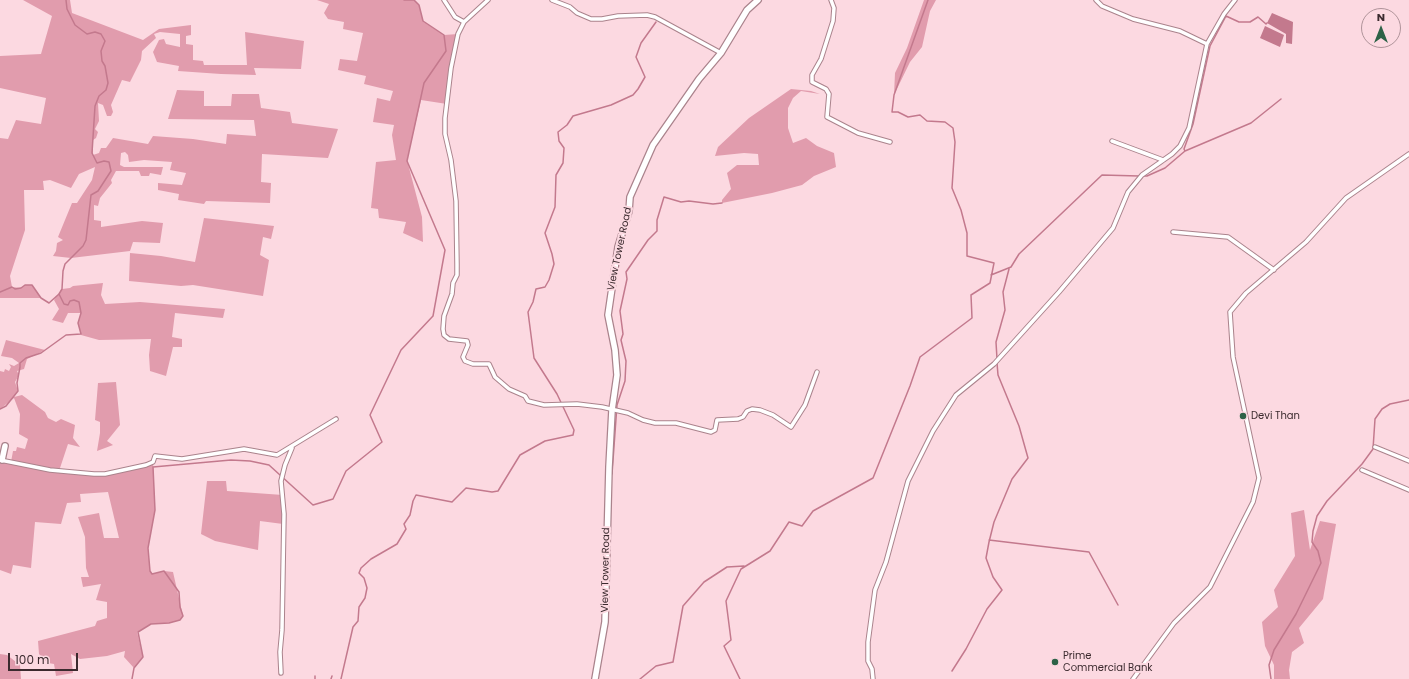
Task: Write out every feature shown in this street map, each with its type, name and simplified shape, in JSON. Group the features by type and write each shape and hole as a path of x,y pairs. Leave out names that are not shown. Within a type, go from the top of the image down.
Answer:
{"street":[{"path":"444,0 454,17 464,22"},
{"path":"488,0 464,22 458,34 451,68 445,118 445,134 451,160 456,201 457,275 444,316 444,336 450,339 467,341 468,346 463,357 465,361 473,364 489,364 495,376 509,389 525,396 528,401 544,405 577,404 628,413 643,420 655,423 676,423 711,432 715,430 717,420 738,419 743,417 747,411 760,410 792,427 805,405 817,372"},
{"path":"552,0 570,6 577,13 591,19 602,20 618,16 655,16 721,53"},
{"name":"View Tower Road","path":"595,679 606,622 606,529 612,410 617,375 615,350 609,329 608,308 617,254 629,211 630,197 653,145 663,129 699,79 721,53 747,10 758,0"},
{"path":"831,0 834,8 832,21 820,59 812,75 812,82 826,89 829,94 827,117 858,133 890,142"},
{"path":"1096,0 1102,6 1133,19 1180,31 1207,44"},
{"path":"874,679 872,669 868,661 868,642 876,590 886,562 908,481 933,431 956,395 994,364 1060,292 1113,228 1128,192 1142,175 1180,146 1187,136 1207,44 1224,14 1234,0"},
{"path":"1112,141 1163,160"},
{"path":"1132,679 1174,624 1210,587 1253,502 1259,478 1233,357 1230,312 1246,293 1306,242 1346,198 1409,154"},
{"path":"1173,232 1228,237 1274,270"},
{"path":"5,446 1,460 50,470 105,474 153,462 155,456 182,459 244,449 277,454 292,447 336,419"},
{"path":"281,673 280,652 282,630 284,514 281,480 292,447"},
{"path":"1375,447 1409,461"},
{"path":"1362,470 1409,490"}],"shaded area":[{"path":"23,0 70,0 72,13 143,40 159,29 191,25 191,35 186,36 186,44 193,45 193,60 203,61 204,65 247,65 245,32 304,41 301,69 254,68 256,75 221,74 178,71 179,66 157,62 153,52 159,40 164,39 166,44 180,47 180,34 160,32 154,34 156,38 142,51 141,60 130,82 122,80 111,105 113,112 111,116 107,116 103,105 98,103 99,121 95,129 98,132 96,138 93,140 93,155 99,153 101,148 106,148 113,138 148,144 153,136 193,139 226,144 227,134 256,136 254,120 168,119 177,90 204,91 204,106 231,106 232,94 259,94 261,108 290,112 292,123 338,129 328,158 262,154 261,182 271,183 270,203 206,201 204,204 178,200 179,194 158,190 158,183 182,185 186,173 170,170 172,162 144,160 129,162 128,155 125,152 121,153 120,165 124,167 163,167 161,175 150,173 149,176 141,176 139,171 116,171 111,180 112,183 100,198 98,206 94,205 94,220 101,221 101,227 142,221 163,223 160,243 133,242 130,251 71,258 53,256 56,251 57,243 63,240 58,237 72,203 77,203 92,180 95,167 79,174 71,188 50,180 43,181 44,190 24,190 25,230 10,276 12,287 21,288 25,285 32,285 41,298 0,298 0,138 8,139 16,120 41,124 46,98 0,88 0,56 41,54 52,16"},
{"path":"317,0 414,0 419,5 423,21 444,35 458,34 447,104 421,100 407,160 422,217 423,242 403,233 406,222 379,218 378,209 371,208 376,162 396,160 392,135 394,125 373,122 377,98 390,101 393,91 364,84 366,76 338,70 340,59 357,61 363,33 343,29 344,22 328,19 324,13 329,4"},
{"path":"924,0 936,0 930,11 922,47 910,62 894,95 895,73 907,48"},
{"path":"1272,13 1293,22 1292,44 1286,43 1286,34 1267,23"},
{"path":"1265,26 1284,35 1280,47 1260,38"},
{"path":"791,89 811,91 820,94 801,91 793,98 788,108 788,128 793,143 806,138 817,146 834,153 836,167 814,176 802,185 772,193 722,203 722,200 731,189 727,173 737,165 759,165 758,154 744,153 715,156 718,147 749,118"},
{"path":"204,218 274,226 271,239 263,237 260,255 269,260 263,296 193,285 181,286 129,281 130,253 161,256 195,262"},
{"path":"103,283 101,295 105,304 140,302 225,309 223,318 175,313 172,337 182,339 182,347 173,347 166,376 150,371 149,355 151,339 99,340 81,335 78,323 81,313 68,313 63,323 52,320 59,309 54,300 62,289 73,286"},
{"path":"6,340 45,350 27,359 24,369 17,371 19,375 15,382 18,391 14,397 22,395 45,412 48,418 56,422 61,419 75,425 73,438 80,447 68,444 59,471 105,474 153,462 155,510 148,548 150,571 153,574 164,571 173,572 183,616 180,620 169,623 151,624 137,632 143,657 134,668 124,657 125,651 107,656 80,659 71,654 73,673 56,676 54,664 48,663 39,654 38,641 95,626 97,621 107,618 107,602 96,600 101,584 83,587 81,577 89,577 86,568 85,537 78,517 99,513 104,538 119,538 108,492 80,494 81,502 67,503 61,524 35,522 31,568 13,565 11,574 0,570 0,459 11,462 13,451 16,451 17,447 25,449 28,439 19,434 20,414 14,398 0,409 0,371 4,372 5,369 9,371 11,367 9,364 14,366 19,363 12,358 1,356"},
{"path":"116,382 120,425 107,441 113,445 97,451 100,433 100,422 95,420 98,383"},
{"path":"207,481 226,481 227,491 283,495 283,524 260,521 258,550 215,541 201,534"},
{"path":"1304,510 1310,550 1320,521 1336,524 1323,599 1299,628 1304,643 1292,652 1289,670 1290,679 1274,679 1274,665 1265,646 1262,622 1278,607 1274,590 1295,556 1291,513"},
{"path":"0,654 7,655 20,665 21,679 0,679"}],"waterway":[{"path":"0,409 6,406 18,391 17,383 20,363 26,358 41,353 66,335 81,334 78,323 81,313 79,302 74,300 70,301 68,305 64,304 59,294 62,289 63,271 65,264 83,246 86,240 91,195 98,191 111,171 109,162 104,161 97,163 92,153 95,106 99,96 106,90 108,83 101,51 105,41 101,34 95,32 87,34 75,25 67,9 66,0"},
{"path":"404,0 413,0"},
{"path":"132,679 134,668 143,657 138,632 151,624 169,623 180,620 183,616 180,607 179,592 164,571 152,574 150,571 148,548 155,510 153,467 231,460 250,461 269,465 313,505 333,499 346,471 382,442 370,415 401,350 433,316 445,250 407,161 424,83 446,51 444,35 423,21 419,5 414,0"},
{"path":"740,679 724,646 731,640 726,601 741,569 770,551 789,522 802,526 813,511 873,478 920,357 972,318 971,295 990,283 994,263 967,256 967,233 961,210 952,188 955,142 953,128 945,122 927,121 920,115 908,117 898,112 892,112 894,95 928,0"},
{"path":"1185,151 1184,149 1193,124 1210,46 1226,16 1239,22 1250,22 1258,17 1266,24 1267,23"},
{"path":"341,679 353,627 358,621 359,607 365,598 367,588 364,578 359,573 361,568 371,559 397,544 406,529 404,524 410,515 416,495 452,502 466,488 492,492 498,491 520,455 545,441 573,435 574,430 557,394 534,358 528,312 533,302 536,289 545,287 554,264 545,233 555,207 556,175 563,163 564,148 559,141 558,132 567,125 573,116 611,105 633,95 645,77 636,57 641,43 656,22"},
{"path":"1143,176 1147,176 1165,168 1185,151 1251,123 1281,99"},
{"path":"991,275 1011,267 1019,254 1102,175 1139,176"},
{"path":"612,474 617,405 625,381 626,361 621,340 623,334 620,311 627,279 626,272 648,240 657,231 657,220 664,197 681,202 689,201 713,204 722,203"},
{"path":"997,359 996,342 1005,310 1003,292 1009,269"},
{"path":"0,292 12,287 15,289 21,288 25,285 32,285 41,298 49,303 59,294"},
{"path":"952,671 966,649 987,609 1002,590 993,577 986,558 989,542 994,522 1012,479 1028,458 1019,426 998,375 997,363"},
{"path":"1271,679 1269,665 1274,650 1296,614 1321,563 1318,551 1312,542 1317,516 1327,501 1362,464 1373,449 1375,419 1382,409 1390,404 1409,400"},
{"path":"989,540 1089,552 1118,605"},
{"path":"640,679 656,666 673,662 683,606 704,582 727,567 744,566"}],"place":[{"name":"Devi Than","path":"1243,416"},
{"name":"Prime Commercial Bank","path":"1055,662"}]}
